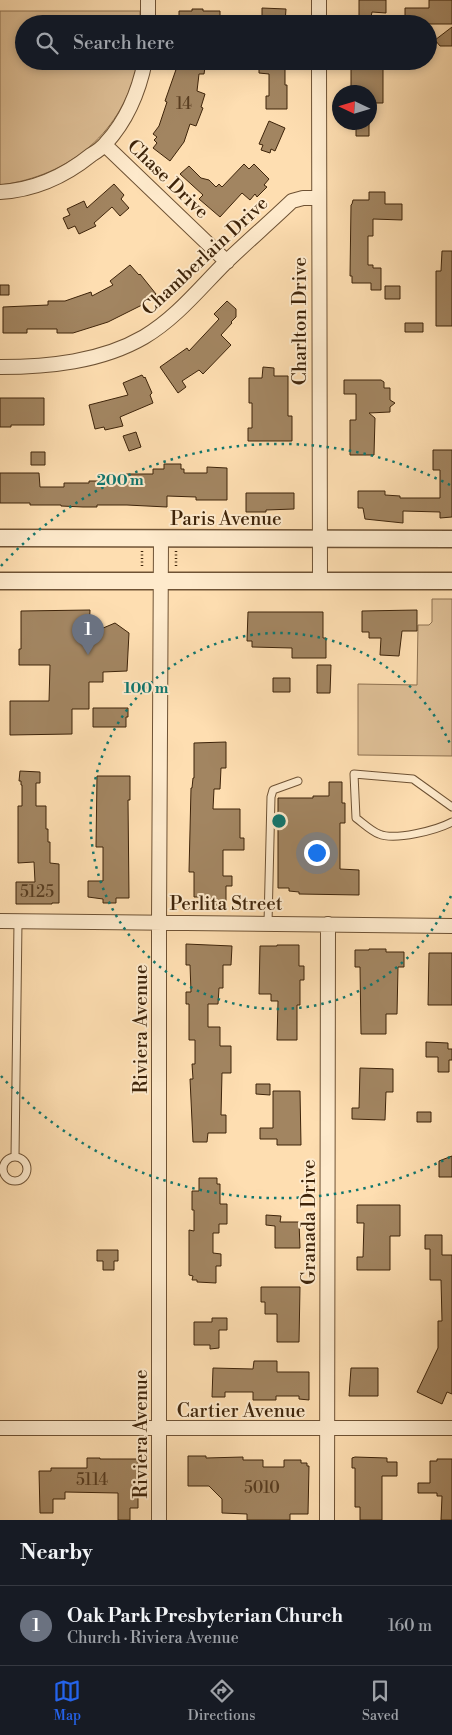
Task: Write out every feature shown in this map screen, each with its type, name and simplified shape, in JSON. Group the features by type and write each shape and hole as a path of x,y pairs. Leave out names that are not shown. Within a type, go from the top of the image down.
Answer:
{"street":[{"path":"148,0 148,15"},
{"path":"319,0 319,15"},
{"path":"0,192 33,186 58,177 78,166 105,144 123,121 133,100 143,70"},
{"name":"Charlton Drive","path":"319,70 320,581"},
{"name":"Chase Drive","path":"105,144 227,262"},
{"name":"Chamberlain Drive","path":"0,367 32,367 70,362 110,352 143,337 176,314 227,262 292,201 303,198 318,198"},
{"name":"Paris Avenue","path":"0,538 452,539"},
{"name":"Riviera Avenue","path":"159,1520 159,923 168,578 161,539"},
{"path":"0,581 168,578 452,581"},
{"name":"Perlita Street","path":"0,922 452,926"},
{"name":"Granada Drive","path":"327,1520 328,924"},
{"name":"Cartier Avenue","path":"0,1428 452,1428"}],"lane":[{"path":"452,807 413,779 354,774 356,818 379,834 416,834 443,827 452,822"},
{"path":"268,924 271,797 273,790 298,781"},
{"path":"15,1157 18,922"}],"path":[{"path":"142,549 142,572"},
{"path":"168,578 176,550"}],"shaded area":[{"path":"0,11 140,11 140,15 15,15 15,70 135,70 131,86 120,109 107,129 90,146 71,161 49,172 25,180 0,185"},
{"path":"432,599 452,599 452,756 358,755 358,684 417,685 418,625 429,625 432,622"}],"building":[{"path":"359,0 386,0 386,13 372,12 371,15 359,15"},
{"path":"429,0 452,0 452,24 437,24 437,15 405,15 405,8 429,8"},
{"path":"262,8 286,9 286,15 262,15"},
{"path":"192,9 203,9 203,11 220,11 220,15 179,15 179,11 192,11"},
{"path":"452,27 452,46 440,46 437,38"},
{"path":"176,70 205,70 204,74 199,74 197,91 205,94 201,107 203,108 196,126 190,124 184,142 170,161 153,148 157,143 154,140 157,137 153,134 159,126 167,102 165,101"},
{"path":"259,70 285,70 287,109 266,109 266,96 269,96 269,74 259,73"},
{"path":"351,70 383,70 383,103 377,103 377,85 351,85"},
{"path":"269,121 285,128 275,151 271,149 270,153 261,150 263,145 259,144"},
{"path":"356,130 369,130 369,136 356,136"},
{"path":"244,164 249,169 254,164 269,179 264,185 267,187 257,197 255,194 250,200 242,193 220,217 199,199 203,195 180,174 189,166 201,178 209,180 216,187 219,184 222,187"},
{"path":"114,184 124,195 121,199 129,208 120,216 112,207 94,223 96,226 79,234 75,226 68,229 63,218 70,215 67,209 84,201 87,208"},
{"path":"369,192 385,192 385,204 402,204 402,220 373,219 373,236 368,236 368,265 373,265 373,268 381,268 381,290 371,290 371,283 352,283 352,276 350,276 351,205 353,200 369,200"},
{"path":"442,251 452,251 452,326 436,326 436,271 441,271"},
{"path":"130,265 156,294 142,305 108,322 73,333 57,333 57,329 27,329 27,333 3,333 3,307 48,305 48,301 65,301 91,292 92,296 113,285 110,281"},
{"path":"0,285 9,285 9,295 0,295"},
{"path":"385,286 400,286 400,299 385,299"},
{"path":"227,301 236,309 236,317 221,335 231,345 203,374 199,370 182,381 186,387 178,393 160,367 187,348 189,351 219,319 214,314"},
{"path":"405,323 423,323 423,332 405,332"},
{"path":"263,367 274,368 274,376 288,376 288,416 292,416 292,441 248,441 248,428 252,428 249,378 262,378"},
{"path":"142,375 145,377 152,393 150,395 153,403 120,417 123,426 105,430 104,427 95,429 89,405 128,395 123,383"},
{"path":"344,380 381,380 384,382 384,388 390,388 390,400 395,403 390,407 390,412 369,413 375,418 374,455 350,455 350,420 356,420 356,394 344,394"},
{"path":"0,398 44,398 44,425 0,427"},
{"path":"136,432 141,447 129,451 123,436"},
{"path":"433,450 452,450 452,517 440,518 440,512 403,511 403,523 365,519 363,508 358,508 358,491 385,491 385,495 400,496 400,498 440,498 440,470 433,470"},
{"path":"31,452 45,452 45,465 31,465"},
{"path":"164,464 181,464 181,469 184,469 184,473 207,473 207,467 227,468 227,500 196,500 196,497 167,496 167,507 97,505 97,507 83,507 0,503 0,473 39,473 40,487 64,487 64,483 119,481 119,474 153,474 153,469 164,469"},
{"path":"246,493 294,493 294,509 246,512"},
{"path":"90,610 89,634 115,623 129,633 127,671 103,672 103,682 89,682 89,709 72,709 72,734 10,735 10,701 49,701 50,665 19,665 21,611"},
{"path":"417,610 417,631 402,631 399,656 380,655 381,638 369,638 369,632 362,632 362,611"},
{"path":"248,612 323,612 323,638 326,638 326,658 292,658 292,648 252,647 252,641 247,641"},
{"path":"317,665 331,665 330,693 317,693"},
{"path":"273,678 290,678 290,692 273,692"},
{"path":"93,708 128,708 126,727 93,727"},
{"path":"226,742 226,768 221,768 220,789 214,789 213,809 240,809 240,838 244,838 244,850 223,850 223,876 232,876 232,886 226,886 226,905 201,905 201,897 194,897 194,872 189,872 194,743"},
{"path":"20,771 40,772 40,783 36,783 36,806 46,806 46,829 48,829 48,842 50,842 50,863 59,864 59,903 16,904 16,882 35,882 34,862 18,863 18,806 22,806 22,785 21,781 19,781"},
{"path":"97,776 130,776 130,800 128,800 129,898 116,898 116,903 103,903 103,899 88,897 88,881 103,881 103,847 96,847"},
{"path":"329,782 342,782 342,803 345,803 345,823 340,823 340,869 359,870 359,895 299,894 299,892 289,891 289,888 278,888 278,798 329,796"},
{"path":"186,944 232,946 231,965 223,965 223,988 219,988 218,1004 208,1004 208,1027 220,1027 220,1046 231,1046 231,1073 222,1073 221,1115 226,1115 226,1133 208,1133 207,1142 193,1142 190,1079 193,1079 192,1064 195,1064 195,1040 189,1040 189,1004 186,1004 186,992 191,992 190,965 186,965"},
{"path":"299,945 299,966 304,966 304,980 300,980 300,1005 297,1005 297,1040 277,1040 278,1001 271,1001 271,994 259,994 260,946"},
{"path":"386,949 386,952 404,952 404,967 398,967 397,1014 386,1014 386,1034 361,1034 360,967 355,967 355,950"},
{"path":"429,953 452,953 452,1005 428,1005"},
{"path":"426,1042 448,1043 448,1049 452,1049 452,1060 449,1060 449,1072 438,1072 438,1057 426,1057"},
{"path":"360,1068 393,1069 393,1092 386,1092 385,1120 352,1119 352,1108 359,1108"},
{"path":"256,1084 270,1084 270,1095 256,1094"},
{"path":"273,1091 300,1091 301,1145 277,1145 277,1139 260,1139 260,1128 273,1128"},
{"path":"417,1112 431,1112 431,1122 417,1122"},
{"path":"452,1156 452,1177 439,1177 439,1161"},
{"path":"199,1178 217,1178 217,1184 220,1184 220,1204 227,1204 227,1224 219,1224 219,1233 213,1233 213,1253 221,1254 221,1266 216,1266 216,1283 197,1282 197,1280 192,1280 193,1276 189,1275 189,1230 194,1231 192,1191 199,1191"},
{"path":"357,1205 400,1205 400,1236 390,1236 390,1270 357,1270 357,1257 363,1257 364,1223 357,1223"},
{"path":"266,1215 281,1216 280,1222 299,1222 300,1248 275,1248 275,1226 266,1225"},
{"path":"425,1235 442,1235 442,1255 452,1255 452,1394 447,1392 442,1404 417,1392 438,1348 438,1321 442,1321 441,1280 430,1280 430,1249 425,1249"},
{"path":"97,1250 118,1250 118,1261 114,1261 114,1270 103,1270 103,1261 97,1261"},
{"path":"261,1287 300,1287 299,1342 277,1342 277,1314 265,1314 265,1302 261,1302"},
{"path":"212,1318 227,1318 227,1330 219,1330 219,1348 210,1349 210,1345 194,1345 194,1322 212,1322"},
{"path":"254,1361 277,1361 277,1372 309,1372 309,1400 299,1399 299,1396 276,1396 276,1400 253,1400 253,1392 225,1392 225,1397 212,1397 213,1368 253,1369"},
{"path":"351,1368 378,1368 378,1396 349,1396"},
{"path":"188,1456 206,1456 206,1458 243,1457 243,1460 263,1460 263,1467 284,1467 284,1460 301,1460 301,1463 307,1463 307,1466 309,1466 308,1514 290,1514 290,1520 247,1520 247,1514 222,1513 222,1499 209,1486 188,1486"},
{"path":"87,1458 138,1459 138,1508 130,1508 130,1520 118,1520 118,1493 65,1492 65,1499 53,1499 53,1513 40,1513 39,1471 51,1471 51,1468 87,1468"},
{"path":"352,1458 387,1458 387,1462 397,1462 397,1476 382,1476 382,1520 360,1520 360,1507 355,1507 355,1468 352,1468"},
{"path":"437,1459 452,1459 452,1520 441,1520 442,1496 437,1496 437,1493 418,1493 418,1483 430,1483 430,1461 437,1461"}],"place":[{"name":"Oak Park Presbyterian Church","path":"88,655"}]}
